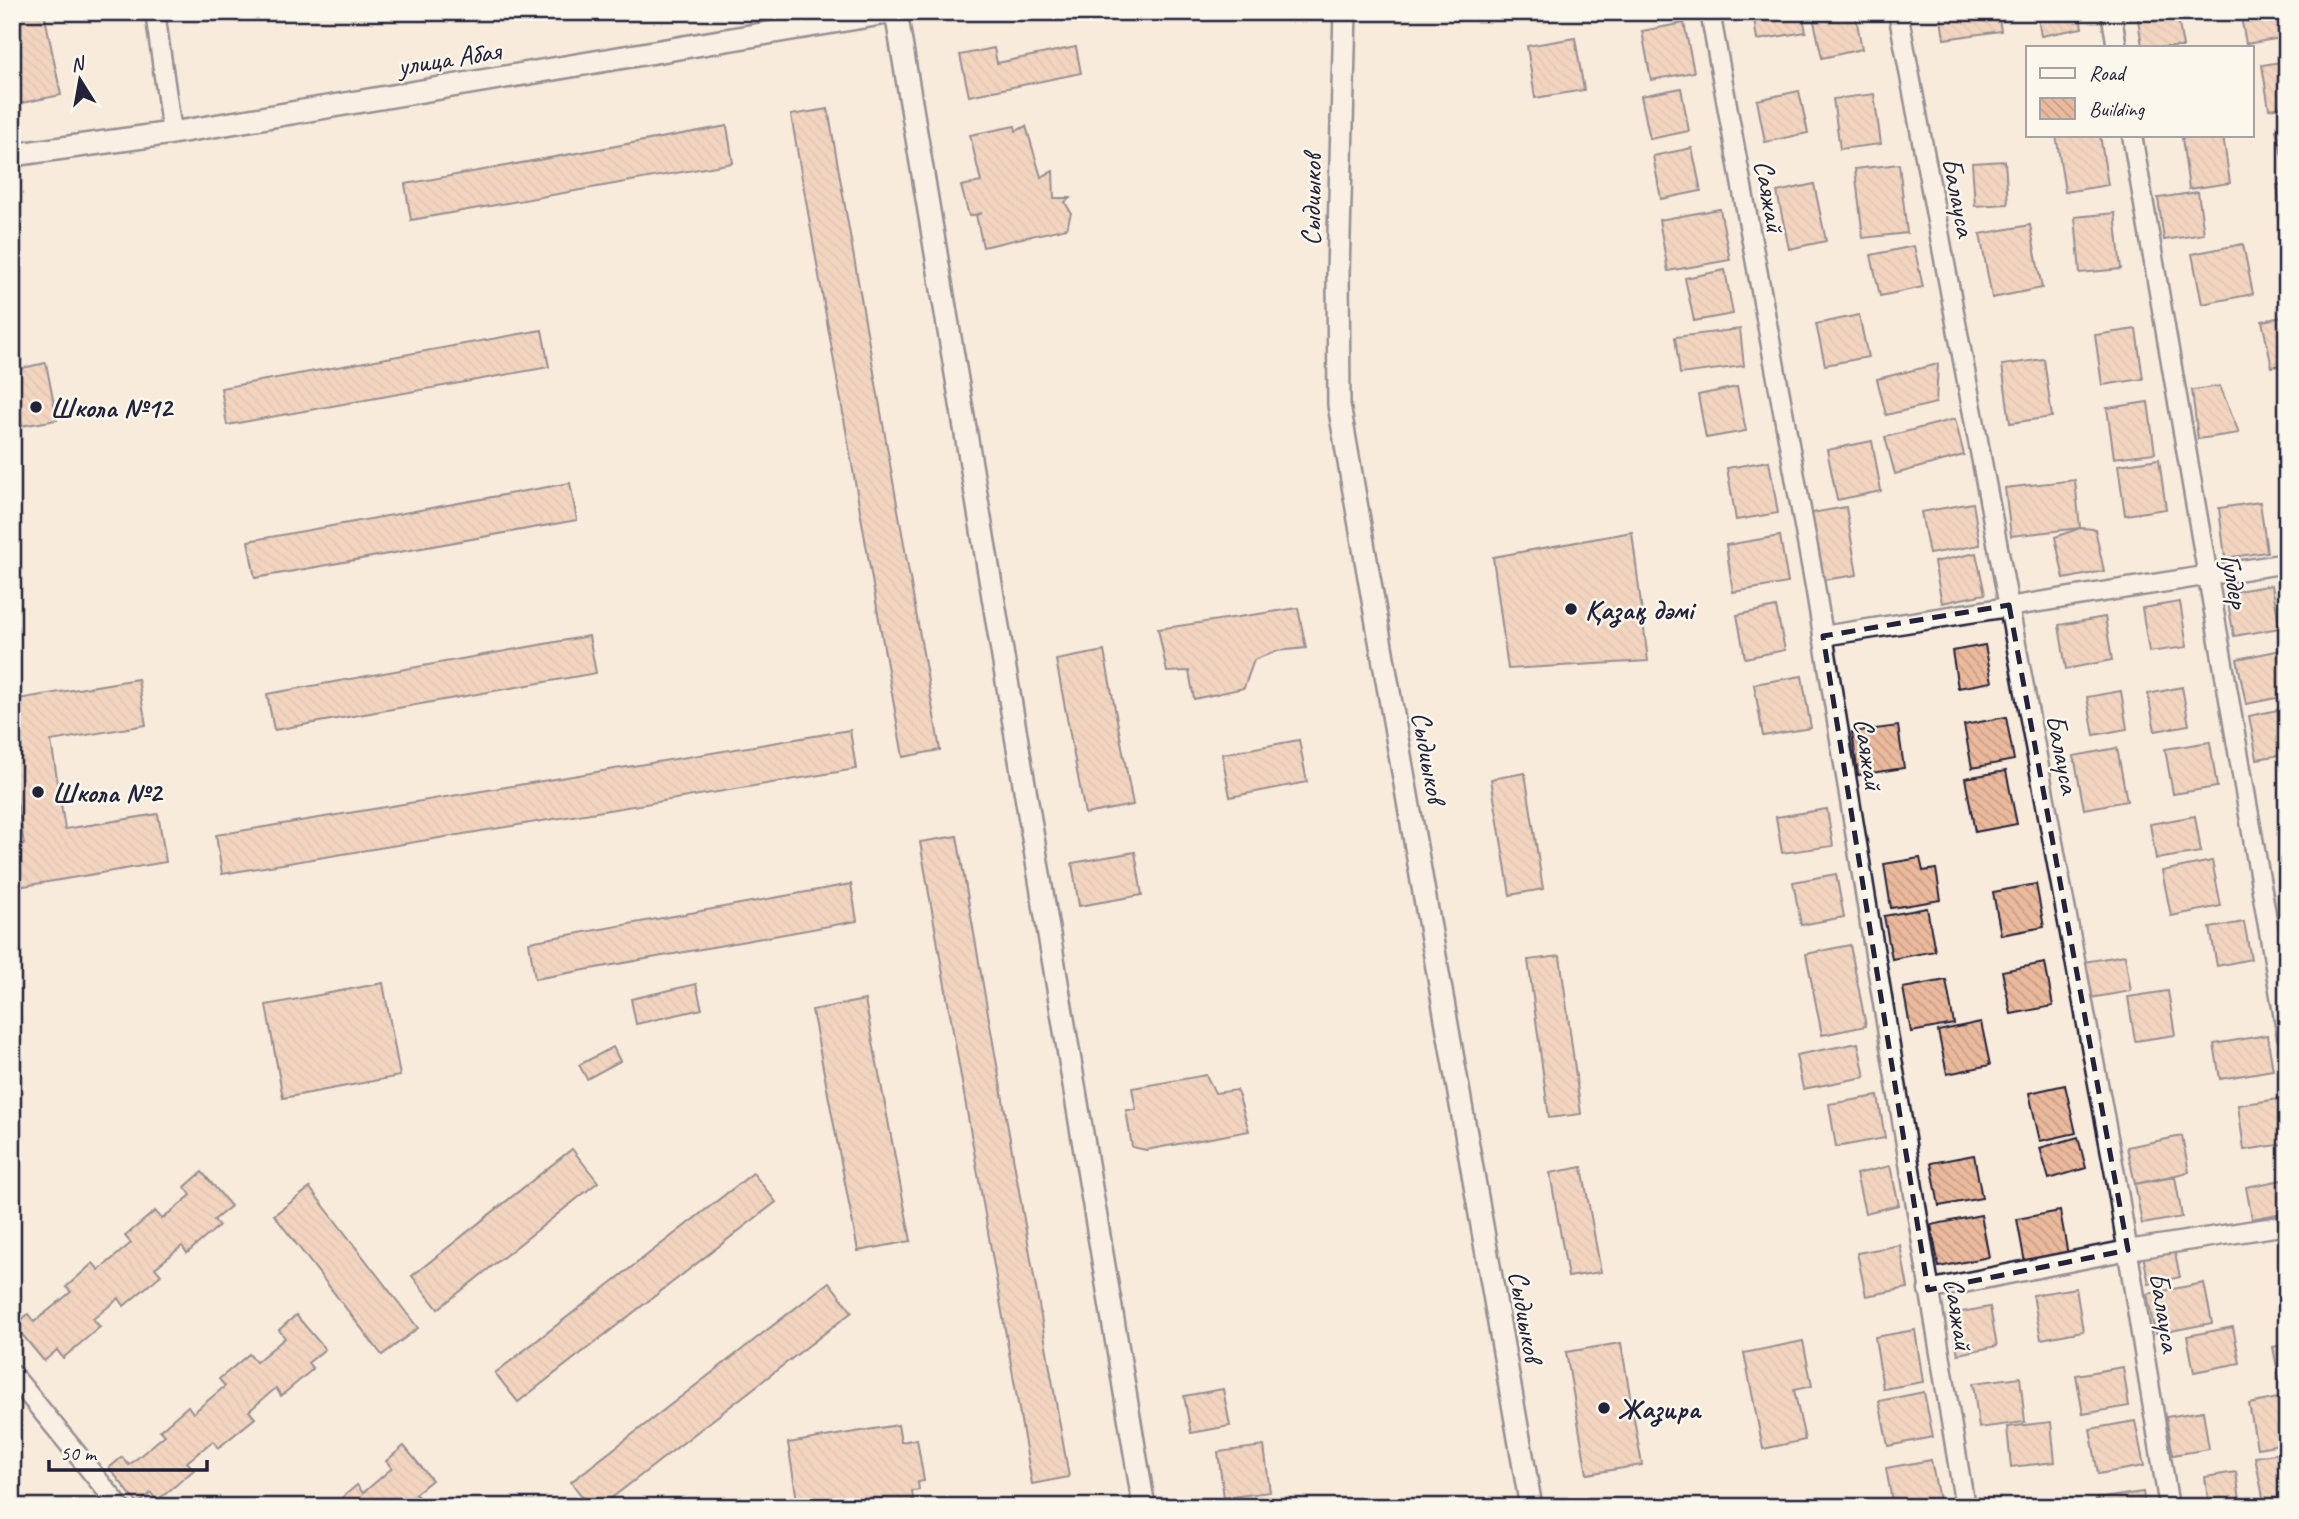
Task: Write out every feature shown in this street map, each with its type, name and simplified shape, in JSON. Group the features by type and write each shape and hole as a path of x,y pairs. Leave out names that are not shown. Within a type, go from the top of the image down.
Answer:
{"street":[{"path":"155,12 172,133"},
{"path":"895,12 1144,1507"},
{"name":"улица Абая","path":"12,155 172,133 895,12"},
{"name":"Сыдиыков","path":"1345,12 1338,273 1339,405 1531,1507"},
{"name":"Саяжай","path":"1710,12 1823,636 1965,1507"},
{"name":"Балауса","path":"1898,12 2128,1250 2169,1507"},
{"path":"2111,12 2117,46"},
{"name":"Гулдер","path":"2132,136 2287,1036"},
{"path":"1823,636 2287,563"},
{"path":"1928,1290 2128,1250 2287,1226"},
{"path":"12,1374 120,1507"}],"highlighted area":[{"path":"2009,605 2128,1250 1928,1290 1823,636"}],"building":[{"path":"12,12 44,12 61,95 12,105"},
{"path":"1753,12 1802,12 1806,32 1757,40"},
{"path":"1812,12 1855,12 1862,49 1822,58"},
{"path":"1940,12 1998,12 2001,31 1944,39"},
{"path":"2037,12 2079,12 2082,28 2041,36"},
{"path":"2137,12 2177,12 2183,46 2142,46"},
{"path":"2240,12 2287,12 2287,37 2246,44"},
{"path":"1684,23 1694,72 1651,80 1642,31"},
{"path":"1575,38 1584,90 1535,98 1527,46"},
{"path":"1076,47 1081,73 969,96 960,55 994,48 997,63"},
{"path":"2287,61 2287,106 2269,109 2262,65"},
{"path":"1681,88 1689,131 1650,139 1641,96"},
{"path":"1799,91 1808,133 1765,142 1757,100"},
{"path":"1874,94 1881,144 1840,149 1833,99"},
{"path":"828,109 940,750 903,757 791,115"},
{"path":"727,126 733,163 411,220 405,184"},
{"path":"1015,126 1016,131 1026,126 1041,177 1053,171 1054,198 1070,198 1065,202 1071,213 1067,228 983,247 976,215 982,213 969,216 961,186 981,182 970,135"},
{"path":"2287,128 2287,167 2285,168 2276,130"},
{"path":"2056,136 2100,136 2108,185 2065,192"},
{"path":"2223,136 2230,183 2189,189 2182,138"},
{"path":"1692,148 1701,191 1661,199 1653,156"},
{"path":"2005,161 2008,204 1975,206 1972,163"},
{"path":"1899,164 1907,233 1863,238 1855,169"},
{"path":"2287,183 2287,221 2283,222 2277,185"},
{"path":"1814,184 1826,241 1789,249 1777,192"},
{"path":"2198,192 2204,234 2164,240 2158,198"},
{"path":"1720,209 1730,260 1668,271 1659,220"},
{"path":"2115,213 2121,269 2080,273 2075,217"},
{"path":"2030,225 2042,288 1992,298 1980,234"},
{"path":"2243,244 2253,294 2202,304 2192,254"},
{"path":"1914,246 1923,287 1880,296 1871,255"},
{"path":"1725,270 1733,314 1694,321 1685,278"},
{"path":"1859,315 1868,357 1825,365 1816,324"},
{"path":"2287,316 2287,364 2272,367 2262,321"},
{"path":"1740,329 1744,366 1680,374 1675,337"},
{"path":"2136,329 2143,379 2102,385 2095,335"},
{"path":"542,330 549,367 227,425 221,388"},
{"path":"2044,359 2052,417 2010,423 2002,365"},
{"name":"Школа №12","path":"46,363 57,420 21,426 12,394 12,370"},
{"path":"1938,364 1936,403 1886,415 1877,379"},
{"path":"2220,386 2239,433 2198,439 2192,390"},
{"path":"1737,387 1746,431 1706,438 1698,395"},
{"path":"2148,402 2155,453 2114,458 2107,408"},
{"path":"1955,419 1964,455 1895,474 1885,437"},
{"path":"1872,441 1881,491 1837,500 1827,450"},
{"path":"2159,459 2166,509 2125,515 2118,465"},
{"path":"1769,461 1778,513 1736,520 1727,468"},
{"path":"2075,480 2080,528 2011,536 2005,488"},
{"path":"570,483 577,520 255,578 248,541"},
{"path":"2260,502 2267,552 2225,558 2219,508"},
{"path":"1973,503 1980,545 1929,554 1921,512"},
{"path":"1846,507 1857,575 1823,580 1812,513"},
{"path":"2080,528 2095,529 2104,571 2064,579 2055,537"},
{"name":"Қазақ дәмі","path":"1632,532 1648,661 1508,669 1493,557"},
{"path":"1780,536 1788,583 1733,592 1726,545"},
{"path":"1976,553 1985,594 1942,603 1934,562"},
{"path":"2272,585 2280,628 2234,636 2226,593"},
{"path":"2180,602 2187,647 2149,652 2142,608"},
{"path":"1776,607 1785,650 1745,658 1737,615"},
{"path":"1298,608 1306,648 1276,651 1254,660 1244,688 1194,699 1189,671 1167,672 1158,629"},
{"path":"2105,617 2112,660 2066,669 2059,625"},
{"path":"589,636 596,673 274,730 267,694"},
{"path":"1985,645 1992,682 1958,688 1952,651"},
{"path":"2286,649 2287,696 2246,704 2237,659"},
{"path":"1104,651 1133,805 1085,814 1056,660"},
{"path":"1802,676 1811,728 1763,736 1754,684"},
{"name":"Школа №2","path":"138,679 146,725 51,741 65,829 158,814 166,862 12,888 12,846 24,844 12,771 12,700"},
{"path":"2182,687 2189,725 2155,731 2148,694"},
{"path":"2121,691 2127,729 2094,735 2087,697"},
{"path":"2287,708 2287,754 2257,759 2249,716"},
{"path":"2006,717 2014,760 1972,768 1964,725"},
{"path":"1898,726 1904,768 1858,775 1852,732"},
{"path":"850,730 856,769 222,874 216,835"},
{"path":"1299,740 1307,782 1230,797 1222,754"},
{"path":"2210,742 2217,787 2173,794 2165,749"},
{"path":"2117,748 2127,801 2084,809 2074,756"},
{"path":"2006,771 2017,824 1975,832 1965,778"},
{"path":"1525,773 1543,889 1510,895 1491,779"},
{"path":"2282,780 2287,780 2287,809"},
{"path":"1827,809 1833,846 1782,853 1776,817"},
{"path":"2195,816 2201,852 2156,859 2150,824"},
{"path":"957,836 1069,1477 1032,1484 920,842"},
{"path":"1135,852 1142,895 1079,906 1072,863"},
{"path":"1920,858 1923,871 1936,869 1941,900 1891,908 1884,864"},
{"path":"2212,861 2221,906 2171,916 2162,871"},
{"path":"1836,874 1844,917 1801,925 1793,882"},
{"path":"851,884 857,921 535,979 529,942"},
{"path":"2036,884 2044,927 2001,935 1993,892"},
{"path":"1927,908 1935,951 1892,959 1884,916"},
{"path":"2244,922 2251,959 2217,966 2210,928"},
{"path":"1850,945 1866,1026 1822,1035 1806,954"},
{"path":"2125,955 2131,991 2090,998 2084,962"},
{"path":"1560,956 1581,1114 1549,1118 1528,960"},
{"path":"2045,963 2053,1006 2011,1014 2002,971"},
{"path":"1946,980 1954,1024 1911,1032 1903,988"},
{"path":"383,983 400,1076 283,1098 266,1005"},
{"path":"696,984 702,1009 636,1024 631,999"},
{"path":"2168,991 2175,1035 2135,1041 2128,997"},
{"path":"865,1000 911,1241 858,1251 812,1010"},
{"path":"1981,1022 1990,1065 1947,1074 1938,1031"},
{"path":"2267,1035 2273,1070 2220,1079 2214,1044"},
{"path":"1858,1043 1865,1077 1803,1089 1796,1055"},
{"path":"613,1047 620,1061 587,1079 579,1065"},
{"path":"1206,1075 1215,1093 1237,1090 1249,1131 1146,1150 1132,1147 1126,1110 1136,1110 1132,1088"},
{"path":"2065,1085 2076,1133 2040,1141 2029,1093"},
{"path":"1878,1096 1885,1138 1836,1147 1829,1104"},
{"path":"2279,1099 2285,1144 2244,1150 2238,1105"},
{"path":"2182,1136 2189,1172 2135,1184 2127,1147"},
{"path":"2078,1137 2086,1168 2049,1179 2040,1148"},
{"path":"572,1149 598,1182 438,1309 412,1276"},
{"path":"1974,1155 1982,1198 1939,1206 1931,1163"},
{"path":"1890,1166 1899,1205 1865,1213 1856,1174"},
{"path":"1582,1167 1601,1272 1568,1277 1550,1173"},
{"path":"202,1172 231,1206 214,1220 219,1226 187,1253 182,1246 155,1268 161,1275 124,1306 119,1298 93,1319 100,1327 63,1358 57,1350 44,1361 15,1326 28,1314 34,1322 71,1292 66,1287 93,1263 99,1270 131,1243 125,1236 155,1211 162,1219 191,1195 185,1187"},
{"path":"753,1173 776,1202 518,1402 495,1373"},
{"path":"2175,1177 2182,1217 2142,1224 2135,1184"},
{"path":"2287,1179 2287,1212 2252,1219 2246,1187"},
{"path":"310,1188 418,1328 382,1355 274,1215"},
{"path":"2060,1211 2068,1255 2025,1263 2017,1219"},
{"path":"1981,1215 1989,1257 1939,1267 1931,1225"},
{"path":"1900,1245 1908,1288 1866,1296 1857,1253"},
{"path":"2174,1249 2180,1277 2149,1284 2143,1255"},
{"path":"829,1282 852,1312 600,1507 590,1507 571,1482"},
{"path":"2204,1283 2212,1323 2155,1334 2147,1294"},
{"path":"2076,1288 2083,1331 2041,1339 2033,1295"},
{"path":"1990,1307 1997,1346 1958,1354 1950,1314"},
{"path":"296,1315 325,1349 308,1363 313,1369 281,1396 276,1388 249,1411 255,1418 218,1448 213,1441 187,1462 194,1470 157,1501 151,1493 138,1504 109,1468 122,1457 129,1465 165,1435 160,1430 188,1406 193,1413 225,1386 219,1379 249,1354 256,1362 285,1338 279,1330"},
{"path":"2233,1327 2240,1363 2194,1372 2187,1336"},
{"path":"1915,1330 1923,1382 1883,1389 1875,1337"},
{"path":"1803,1341 1812,1386 1794,1390 1805,1440 1763,1449 1744,1353"},
{"name":"Жазира","path":"1621,1343 1642,1465 1587,1474 1566,1352"},
{"path":"2287,1344 2287,1377 2279,1378 2273,1347"},
{"path":"2123,1367 2129,1406 2083,1414 2076,1375"},
{"path":"2020,1377 2025,1422 1979,1428 1973,1383"},
{"path":"1223,1389 1230,1426 1191,1433 1184,1396"},
{"path":"1924,1392 1933,1437 1888,1446 1879,1401"},
{"path":"2287,1396 2287,1443 2257,1448 2249,1404"},
{"path":"2203,1411 2209,1449 2173,1455 2166,1417"},
{"path":"2135,1421 2144,1466 2098,1474 2090,1429"},
{"path":"2051,1422 2055,1462 2011,1467 2007,1427"},
{"path":"898,1425 901,1442 917,1439 924,1481 918,1482 919,1490 912,1491 914,1507 798,1507 788,1443"},
{"path":"404,1446 432,1480 415,1494 421,1500 412,1507 331,1507 357,1485 363,1493 392,1468 386,1461"},
{"path":"1264,1446 1270,1492 1224,1498 1218,1452"},
{"path":"2287,1452 2287,1498 2264,1502 2255,1457"},
{"path":"1931,1460 1940,1505 1893,1507 1886,1468"},
{"path":"2236,1472 2241,1507 2209,1507 2205,1477"},
{"path":"2143,1492 2145,1507 2096,1507 2095,1499"}],"place":[{"name":"Школа №12","path":"36,407"},
{"name":"Қазақ дәмі","path":"1571,609"},
{"name":"Школа №2","path":"38,792"},
{"name":"Жазира","path":"1604,1408"}]}
